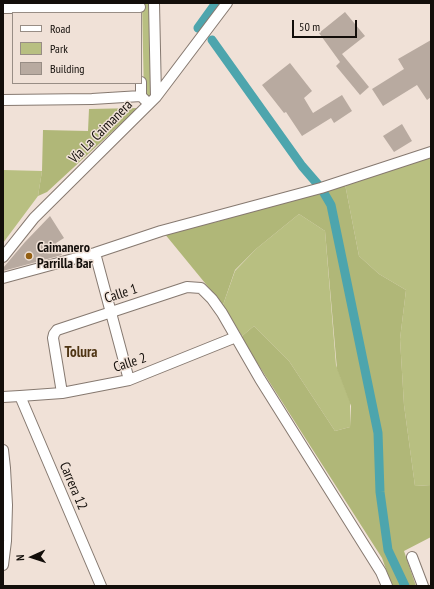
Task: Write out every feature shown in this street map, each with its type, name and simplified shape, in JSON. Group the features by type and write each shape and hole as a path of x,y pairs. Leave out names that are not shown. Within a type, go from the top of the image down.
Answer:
{"street":[{"path":"3,100 141,96 153,100 154,3"},
{"name":"Vía La Caimanera","path":"3,257 34,218 153,100 227,3"},
{"path":"3,8 140,8"},
{"path":"141,84 141,96"},
{"path":"3,278 95,253 162,231 322,188 431,152"},
{"path":"95,253 129,380"},
{"name":"Calle 1","path":"62,393 53,338 54,334 58,330 187,287 201,288 212,299 236,337"},
{"path":"236,337 260,379 381,572 387,586"},
{"name":"Calle 2","path":"3,397 62,393 129,380 236,337"},
{"name":"Carrera 12","path":"20,396 101,586"},
{"path":"3,450 7,505 6,541 3,565"},
{"path":"412,557 423,586"}],"green space":[{"path":"142,3 152,3 151,100 144,96"},
{"path":"138,108 47,192 38,196 42,171 43,130 88,131 89,109"},
{"path":"431,156 431,485 415,486 404,405 400,339 406,290 379,274 359,256 345,184"},
{"path":"3,170 42,171 38,196 3,243"},
{"path":"345,184 359,256 379,274 406,290 400,339 404,405 415,486 431,485 431,537 404,551 416,586 392,586 382,558 247,347 242,336 254,326 289,361 335,431 350,427 351,406 337,369 325,231 299,214 256,249 235,270 223,305 164,233 216,222"},
{"path":"299,214 325,231 336,365 350,402 350,427 335,431 289,361 254,326 242,336 223,305 235,271 256,249"}],"building":[{"path":"345,12 365,36 342,54 369,87 360,95 336,66 340,62 319,33"},
{"path":"431,40 431,97 427,100 417,85 383,106 372,89 404,69 398,59"},
{"path":"290,63 312,91 304,98 313,113 342,95 352,111 334,123 331,118 302,136 286,112 284,113 262,85"},
{"path":"402,124 412,141 394,152 383,136"},
{"path":"50,216 64,238 56,243 62,255 3,271 3,268 25,242"}],"waterway":[{"path":"198,28 216,3"},
{"path":"212,40 302,166 321,188 331,205 378,433 380,492 388,550 405,586"}],"place":[{"name":"Caimanero Parrilla Bar","path":"29,256"}],"district":[{"name":"Tolura","path":"81,353"}]}
